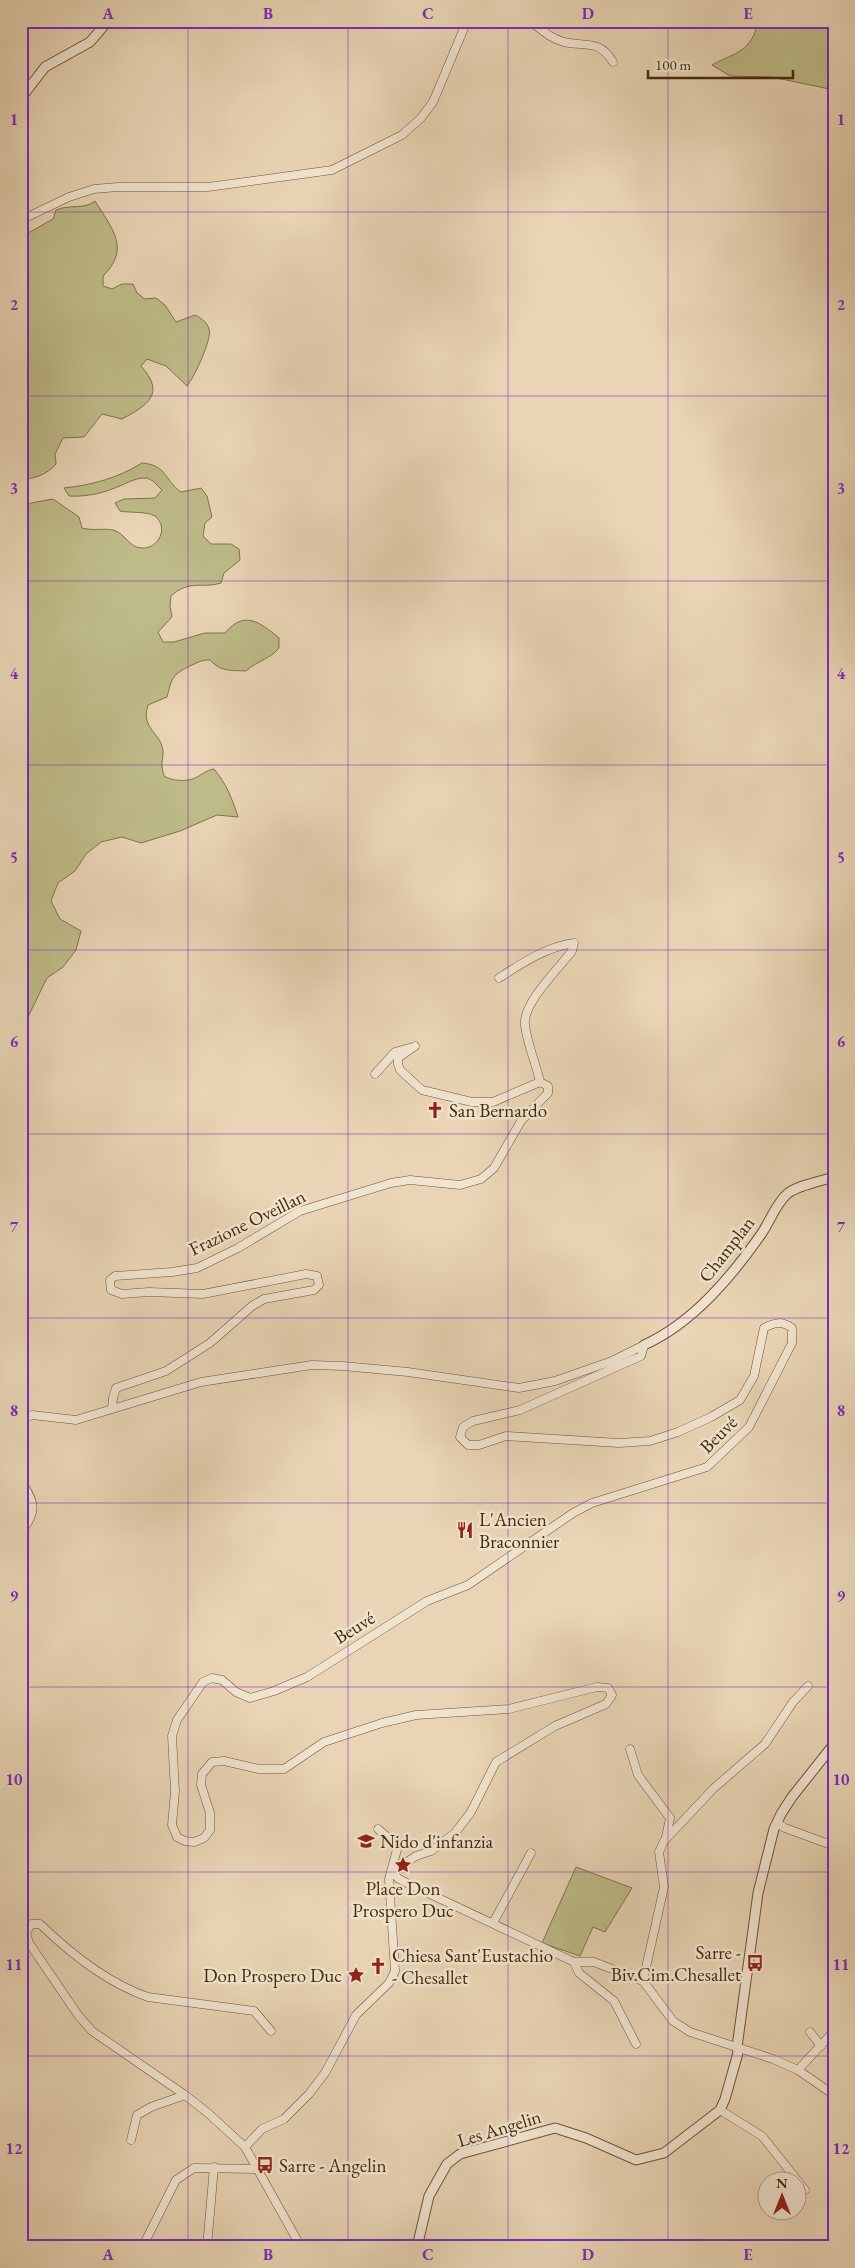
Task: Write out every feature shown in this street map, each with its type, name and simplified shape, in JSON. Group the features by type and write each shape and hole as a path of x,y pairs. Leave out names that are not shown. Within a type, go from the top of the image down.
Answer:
{"street":[{"path":"21,98 44,67 90,42 108,21"},
{"path":"21,220 69,197 94,189 118,187 208,187 332,170 402,135 421,118 433,102 467,21"},
{"path":"530,21 551,37 563,42 589,44 602,49 612,62"},
{"name":"Frazione Oveillan","path":"112,1408 112,1398 116,1388 166,1371 210,1343 252,1306 264,1299 314,1290 319,1285 317,1276 306,1274 203,1294 149,1292 122,1294 110,1290 110,1280 115,1276 172,1272 196,1268 238,1248 300,1210 391,1183 410,1180 460,1186 481,1179 494,1168 521,1121 548,1093 548,1086 540,1082 525,1025 525,1014 532,1002 572,951 574,943 560,945 530,958 498,978"},
{"path":"375,1074 395,1052 415,1046 398,1058 398,1064 400,1070 422,1090 472,1102 493,1102 540,1082"},
{"name":"Champlan","path":"644,1345 656,1340 681,1322 710,1296 741,1261 788,1194 834,1177"},
{"name":"Beuvé","path":"392,1872 416,1856 431,1851 455,1833 471,1812 496,1762 555,1726 606,1704 612,1695 608,1688 597,1687 492,1711 416,1715 336,1737 324,1742 284,1769 259,1769 224,1761 212,1762 202,1774 202,1785 210,1813 210,1830 204,1838 194,1842 185,1841 177,1837 172,1825 175,1791 172,1747 174,1727 203,1682 212,1678 222,1680 236,1692 250,1698 274,1691 307,1677 427,1601 468,1585 573,1513 592,1503 707,1467 749,1427 792,1343 792,1328 786,1324 774,1322 764,1328 754,1376 740,1400 711,1418 650,1441 619,1444 506,1436 479,1445 468,1445 460,1436 463,1427 473,1421 520,1410 641,1356 644,1345"},
{"path":"21,1420 32,1415 76,1420 201,1382 312,1366 343,1366 408,1372 518,1388 555,1381 612,1361 644,1345"},
{"path":"21,1481 30,1494 34,1509 31,1520 21,1533"},
{"path":"664,1841 714,1788 765,1744 793,1702 808,1686"},
{"path":"788,2170 762,2136 720,2110 738,2053 737,2047 758,1893 766,1858 777,1823 792,1797 834,1744"},
{"path":"630,1749 638,1775 670,1818 659,1852 664,1887 643,1981"},
{"path":"777,1823 784,1828 834,1846"},
{"path":"245,2147 262,2129 284,2118 309,2094 325,2073 356,2014 389,1983 395,1971 389,1879 398,1846 378,1829"},
{"path":"494,1923 531,1853"},
{"path":"392,1872 399,1879 415,1887 574,1962 594,1962 643,1981 672,2021 690,2032 798,2070 834,2095"},
{"path":"271,2031 254,2011 148,1998 132,1992 69,1952 40,1924 31,1924 26,1933 29,1943 78,2015 92,2031 185,2095 245,2147 302,2247"},
{"path":"574,1962 579,1973 614,2001 636,2044"},
{"path":"798,2070 834,2031"},
{"path":"810,2032 821,2046"},
{"path":"131,2140 137,2115 151,2107 185,2095"},
{"name":"Les Angelin","path":"417,2247 429,2196 447,2164 460,2154 555,2128 586,2138 636,2160 650,2158 664,2153 720,2110"},
{"path":"208,2247 214,2167"},
{"path":"140,2247 144,2244 176,2180 194,2168 257,2169"}],"shaded area":[{"path":"758,21 834,21 834,90 772,77 730,76 712,65 742,50 752,39"},
{"path":"95,201 116,238 117,247 116,256 103,276 103,286 112,289 122,284 133,284 137,293 145,299 156,298 165,305 176,322 195,315 204,320 209,329 206,348 187,386 166,366 147,359 141,366 152,384 153,391 151,398 146,403 122,419 102,414 84,437 63,438 55,454 56,464 52,468 40,475 21,480 21,237 53,219 56,210 91,204"},
{"path":"142,463 150,464 161,470 181,492 201,488 207,496 212,517 205,523 203,536 211,544 231,544 239,549 240,560 224,573 221,583 190,586 171,596 172,617 158,632 163,642 174,642 205,633 225,633 232,626 245,620 259,623 279,638 279,648 272,655 246,671 218,667 210,660 198,662 174,677 167,697 148,705 146,713 149,726 162,745 164,776 175,780 187,780 214,769 228,791 238,817 217,815 180,831 141,843 122,837 101,842 86,854 75,871 58,883 51,901 60,919 81,931 76,950 63,967 47,978 27,1019 21,1020 21,599 23,596 21,593 21,510 31,503 53,499 79,517 82,528 113,530 121,534 134,546 148,547 153,545 160,536 162,531 159,521 155,516 147,513 120,511 115,503 124,499 155,498 162,490 152,481 146,478 137,479 116,488 80,496 69,496 64,488 105,480 124,473"},
{"path":"576,1867 632,1888 605,1932 593,1927 580,1956 542,1943"}],"place":[{"name":"San Bernardo","path":"435,1110"},
{"name":"L'Ancien Braconnier","path":"465,1530"},
{"name":"Nido d'infanzia","path":"366,1841"},
{"name":"Place Don Prospero Duc","path":"403,1865"},
{"name":"Sarre - Biv.Cim.Chesallet","path":"755,1963"},
{"name":"Chiesa Sant'Eustachio - Chesallet","path":"378,1966"},
{"name":"Don Prospero Duc","path":"356,1975"},
{"name":"Sarre - Angelin","path":"265,2165"}]}
